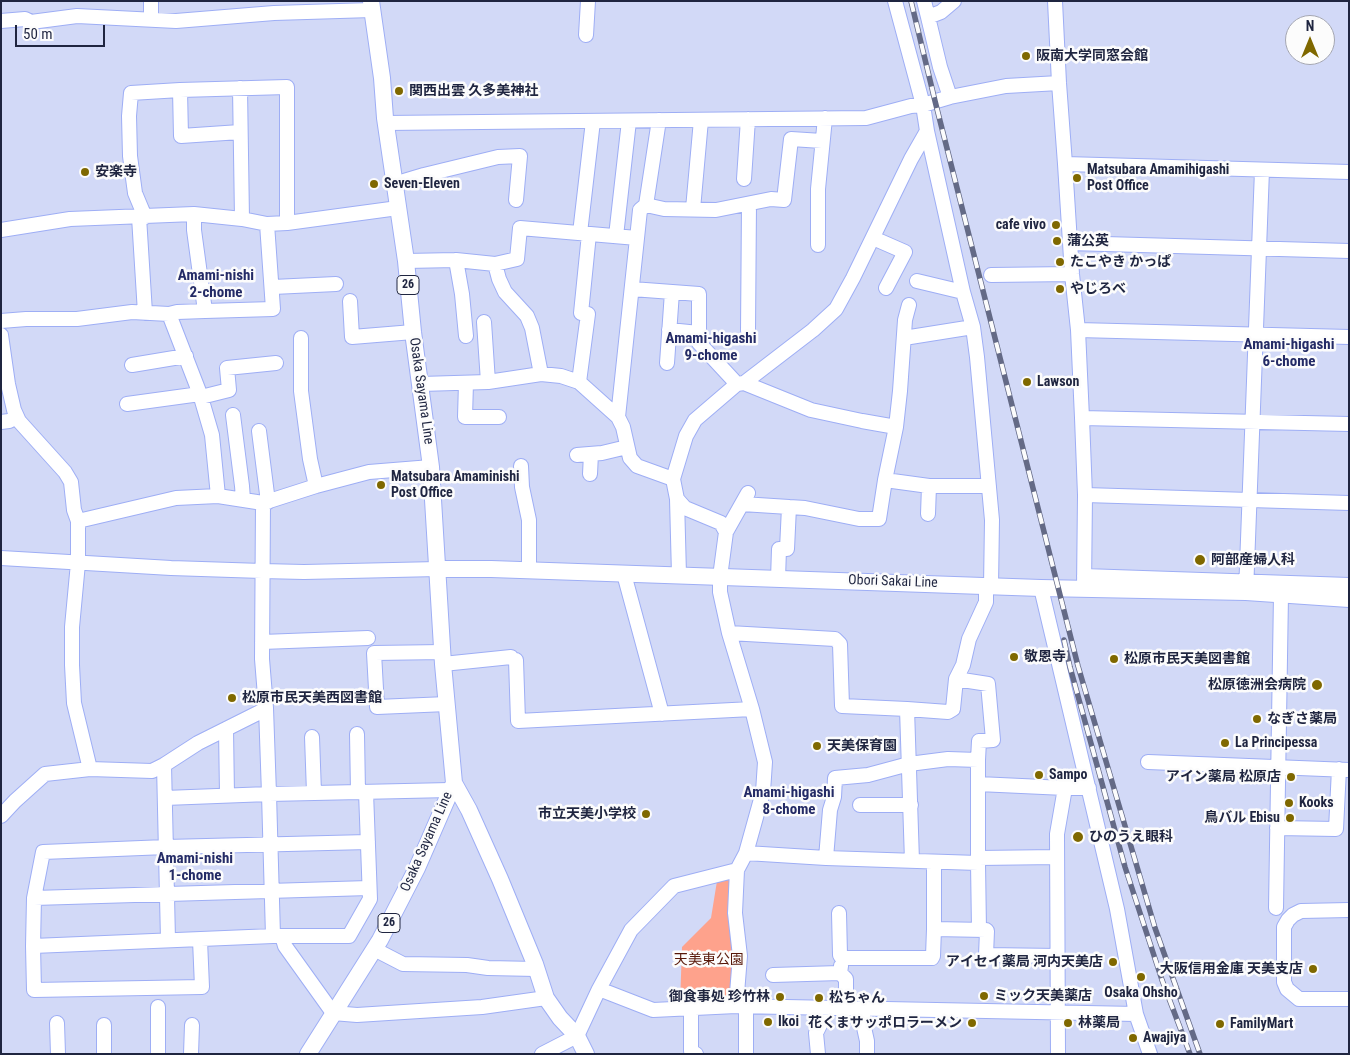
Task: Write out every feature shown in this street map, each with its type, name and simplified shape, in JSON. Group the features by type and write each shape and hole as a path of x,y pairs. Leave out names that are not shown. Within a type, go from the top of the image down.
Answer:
{"main road":[{"name":"Osaka Sayama Line","path":"308,1054 374,949 417,868 452,787 432,467 371,6"},
{"name":"Obori Sakai Line","path":"438,569 529,570 1041,588 1084,582 1246,587 1281,595 1349,599"},
{"name":"Osaka Sayama Line","path":"452,787 469,810 500,879 546,998 560,1018 577,1036 586,1054"}],"street":[{"path":"151,1 151,20"},
{"path":"586,35 588,1"},
{"path":"729,633 835,639 840,644 842,706 948,712 953,709 956,679 963,665 969,639 986,602 989,586 992,520 973,328 963,292 927,131 923,105 895,1"},
{"path":"924,1 940,67 950,98"},
{"path":"928,17 942,12 954,1"},
{"path":"1055,1 1072,274 1078,330 1085,494 1084,582"},
{"path":"1,21 25,19 31,22 77,16 176,21 274,7 371,6"},
{"path":"386,123 866,118 911,106 1006,86 1059,84"},
{"path":"145,313 142,217 135,193 130,156 128,116 131,94 180,90 287,87 287,223"},
{"path":"240,88 242,219"},
{"path":"180,90 181,136 240,132"},
{"path":"818,245 818,189 825,118"},
{"path":"744,179 748,119"},
{"path":"618,417 640,210 646,205 659,120"},
{"path":"693,209 701,120"},
{"path":"579,382 588,314 580,313 593,121"},
{"path":"616,236 629,121"},
{"path":"678,576 677,498 673,479 686,436 695,420 813,330 836,309 911,159 927,131"},
{"path":"646,205 664,209 716,210 771,199 784,200 791,139 822,141"},
{"path":"394,184 498,157 520,156 516,200"},
{"path":"1066,164 1349,172"},
{"path":"1262,170 1246,587 1349,585"},
{"path":"748,331 749,204"},
{"path":"1,230 70,219 194,214 242,219 267,224 287,223 398,208"},
{"path":"194,214 194,230 205,311"},
{"path":"1,321 77,319 132,312 169,314 177,312 274,309 267,224"},
{"path":"406,261 456,260 495,264 517,259 520,228 637,238"},
{"path":"873,238 905,252 886,288"},
{"path":"1070,243 1349,251"},
{"path":"456,260 462,294 466,336"},
{"path":"495,264 505,292 527,316 532,328 541,374"},
{"path":"991,275 1072,274"},
{"path":"916,281 963,292"},
{"path":"273,287 336,284"},
{"path":"632,289 699,294 699,343 740,384 811,410 896,427"},
{"path":"667,363 672,292"},
{"path":"350,301 352,338 414,332"},
{"path":"746,1054 741,1007 740,956 735,913 737,870 746,854 763,792 765,762 752,709 729,633 720,592 726,532 745,498 859,518 879,519 896,427 905,320 909,305"},
{"path":"169,314 186,356 212,435 218,496"},
{"path":"484,322 488,382"},
{"path":"904,338 973,328"},
{"path":"669,330 699,333"},
{"path":"1078,330 1349,337"},
{"path":"1,335 8,384 17,417 65,472 71,482 74,510 78,521 78,563 72,627 74,703 90,769"},
{"path":"301,338 301,391 310,459 316,486"},
{"path":"132,365 186,356"},
{"path":"127,404 200,396 229,390 227,368 276,364"},
{"path":"421,384 488,382 541,374 561,376 579,382 618,417 630,458 637,466 673,479"},
{"path":"466,383 465,417 499,417"},
{"path":"233,415 243,499"},
{"path":"1,422 17,417"},
{"path":"1082,418 1349,424"},
{"path":"259,431 266,502 262,571 262,659 266,709 272,891 278,936 333,1013 357,1015 482,1007 546,998"},
{"path":"590,474 584,454 602,453 627,447"},
{"path":"521,466 522,487 529,520 529,570"},
{"path":"78,521 176,498 218,496 266,502 369,472 432,467"},
{"path":"885,480 929,486 989,486"},
{"path":"928,514 929,486"},
{"path":"1085,494 1349,503"},
{"path":"677,498 685,508 721,523 726,532"},
{"path":"778,579 778,549 787,549 789,507"},
{"path":"1,558 171,568 262,571 438,569"},
{"path":"624,574 662,714"},
{"path":"1041,588 1117,909 1136,1014 1150,1054"},
{"path":"1276,908 1281,595"},
{"path":"262,642 368,638"},
{"path":"447,704 377,707 374,653 443,658 513,659 518,721 752,709"},
{"path":"956,679 988,684 992,740 978,740 979,930"},
{"path":"1,816 8,800 45,774 90,769 152,771 198,743 266,709"},
{"path":"908,709 912,861"},
{"path":"226,729 227,795"},
{"path":"33,946 278,936 349,936 370,899 368,842 357,734"},
{"path":"312,737 314,793"},
{"path":"826,858 835,778 868,775 909,764 948,759 978,760"},
{"path":"1148,762 1344,770 1336,830 1277,828"},
{"path":"164,765 168,940"},
{"path":"978,784 1089,788"},
{"path":"165,798 362,792 452,787"},
{"path":"1058,1054 1057,834 1065,788"},
{"path":"860,806 911,806"},
{"path":"200,940 202,987 34,990 34,898 43,852 368,842"},
{"path":"746,854 934,862 1057,857"},
{"path":"842,958 932,958 934,862"},
{"path":"542,1054 577,1036 598,988 631,930 674,886 737,870"},
{"path":"34,898 369,888"},
{"path":"1349,910 1301,911 1293,915 1284,927 1284,982 1287,988 1299,999 1349,999"},
{"path":"839,913 840,955 842,958 840,973"},
{"path":"934,929 987,931 986,955 1058,956"},
{"path":"374,949 403,964 536,969"},
{"path":"773,975 840,973 846,979 846,1009"},
{"path":"598,988 653,1010 741,1007 1136,1014"},
{"path":"158,1006 158,1054"},
{"path":"691,1008 691,1052 696,1054"},
{"path":"818,1054 816,1033 821,1023 822,1008"},
{"path":"863,1009 867,1054"},
{"path":"58,1023 58,1054"},
{"path":"104,1025 104,1054"},
{"path":"191,1054 192,1025"}],"green space":[{"name":"天美東公園","path":"734,874 737,952 734,997 729,1002 680,1004 682,947 711,918 717,881"}],"railway":[{"path":"911,1 1078,666 1155,928 1200,1054"},
{"path":"1064,640 1125,867 1162,980 1190,1054"}],"place":[{"name":"阪南大学同窓会館","path":"1026,56"},
{"name":"関西出雲 久多美神社","path":"399,91"},
{"name":"安楽寺","path":"85,172"},
{"name":"Matsubara Amamihigashi Post Office","path":"1077,178"},
{"name":"Seven-Eleven","path":"374,184"},
{"name":"cafe vivo","path":"1056,225"},
{"name":"蒲公英","path":"1057,241"},
{"name":"たこやき かっぱ","path":"1060,262"},
{"name":"やじろべ","path":"1060,289"},
{"name":"Lawson","path":"1027,382"},
{"name":"Matsubara Amaminishi Post Office","path":"381,485"},
{"name":"阿部産婦人科","path":"1200,560"},
{"name":"敬恩寺","path":"1014,657"},
{"name":"松原市民天美図書館","path":"1114,659"},
{"name":"松原徳洲会病院","path":"1317,685"},
{"name":"松原市民天美西図書館","path":"232,698"},
{"name":"なぎさ薬局","path":"1257,719"},
{"name":"La Principessa","path":"1225,743"},
{"name":"天美保育園","path":"817,746"},
{"name":"Sampo","path":"1039,775"},
{"name":"アイン薬局 松原店","path":"1291,777"},
{"name":"Kooks","path":"1289,803"},
{"name":"市立天美小学校","path":"646,814"},
{"name":"鳥バル Ebisu","path":"1290,818"},
{"name":"ひのうえ眼科","path":"1078,837"},
{"name":"アイセイ薬局 河内天美店","path":"1113,962"},
{"name":"大阪信用金庫 天美支店","path":"1313,969"},
{"name":"Osaka Ohsho","path":"1141,977"},
{"name":"ミック天美薬店","path":"984,996"},
{"name":"御食事処 珍竹林","path":"780,997"},
{"name":"松ちゃん","path":"819,998"},
{"name":"Ikoi","path":"768,1022"},
{"name":"花くまサッポロラーメン","path":"972,1023"},
{"name":"林薬局","path":"1068,1023"},
{"name":"FamilyMart","path":"1220,1024"},
{"name":"Awajiya","path":"1133,1038"}],"district":[{"name":"Amami-nishi 2-chome","path":"216,284"},
{"name":"Amami-higashi 9-chome","path":"711,348"},
{"name":"Amami-higashi 6-chome","path":"1289,354"},
{"name":"Amami-higashi 8-chome","path":"789,802"},
{"name":"Amami-nishi 1-chome","path":"195,868"}]}
